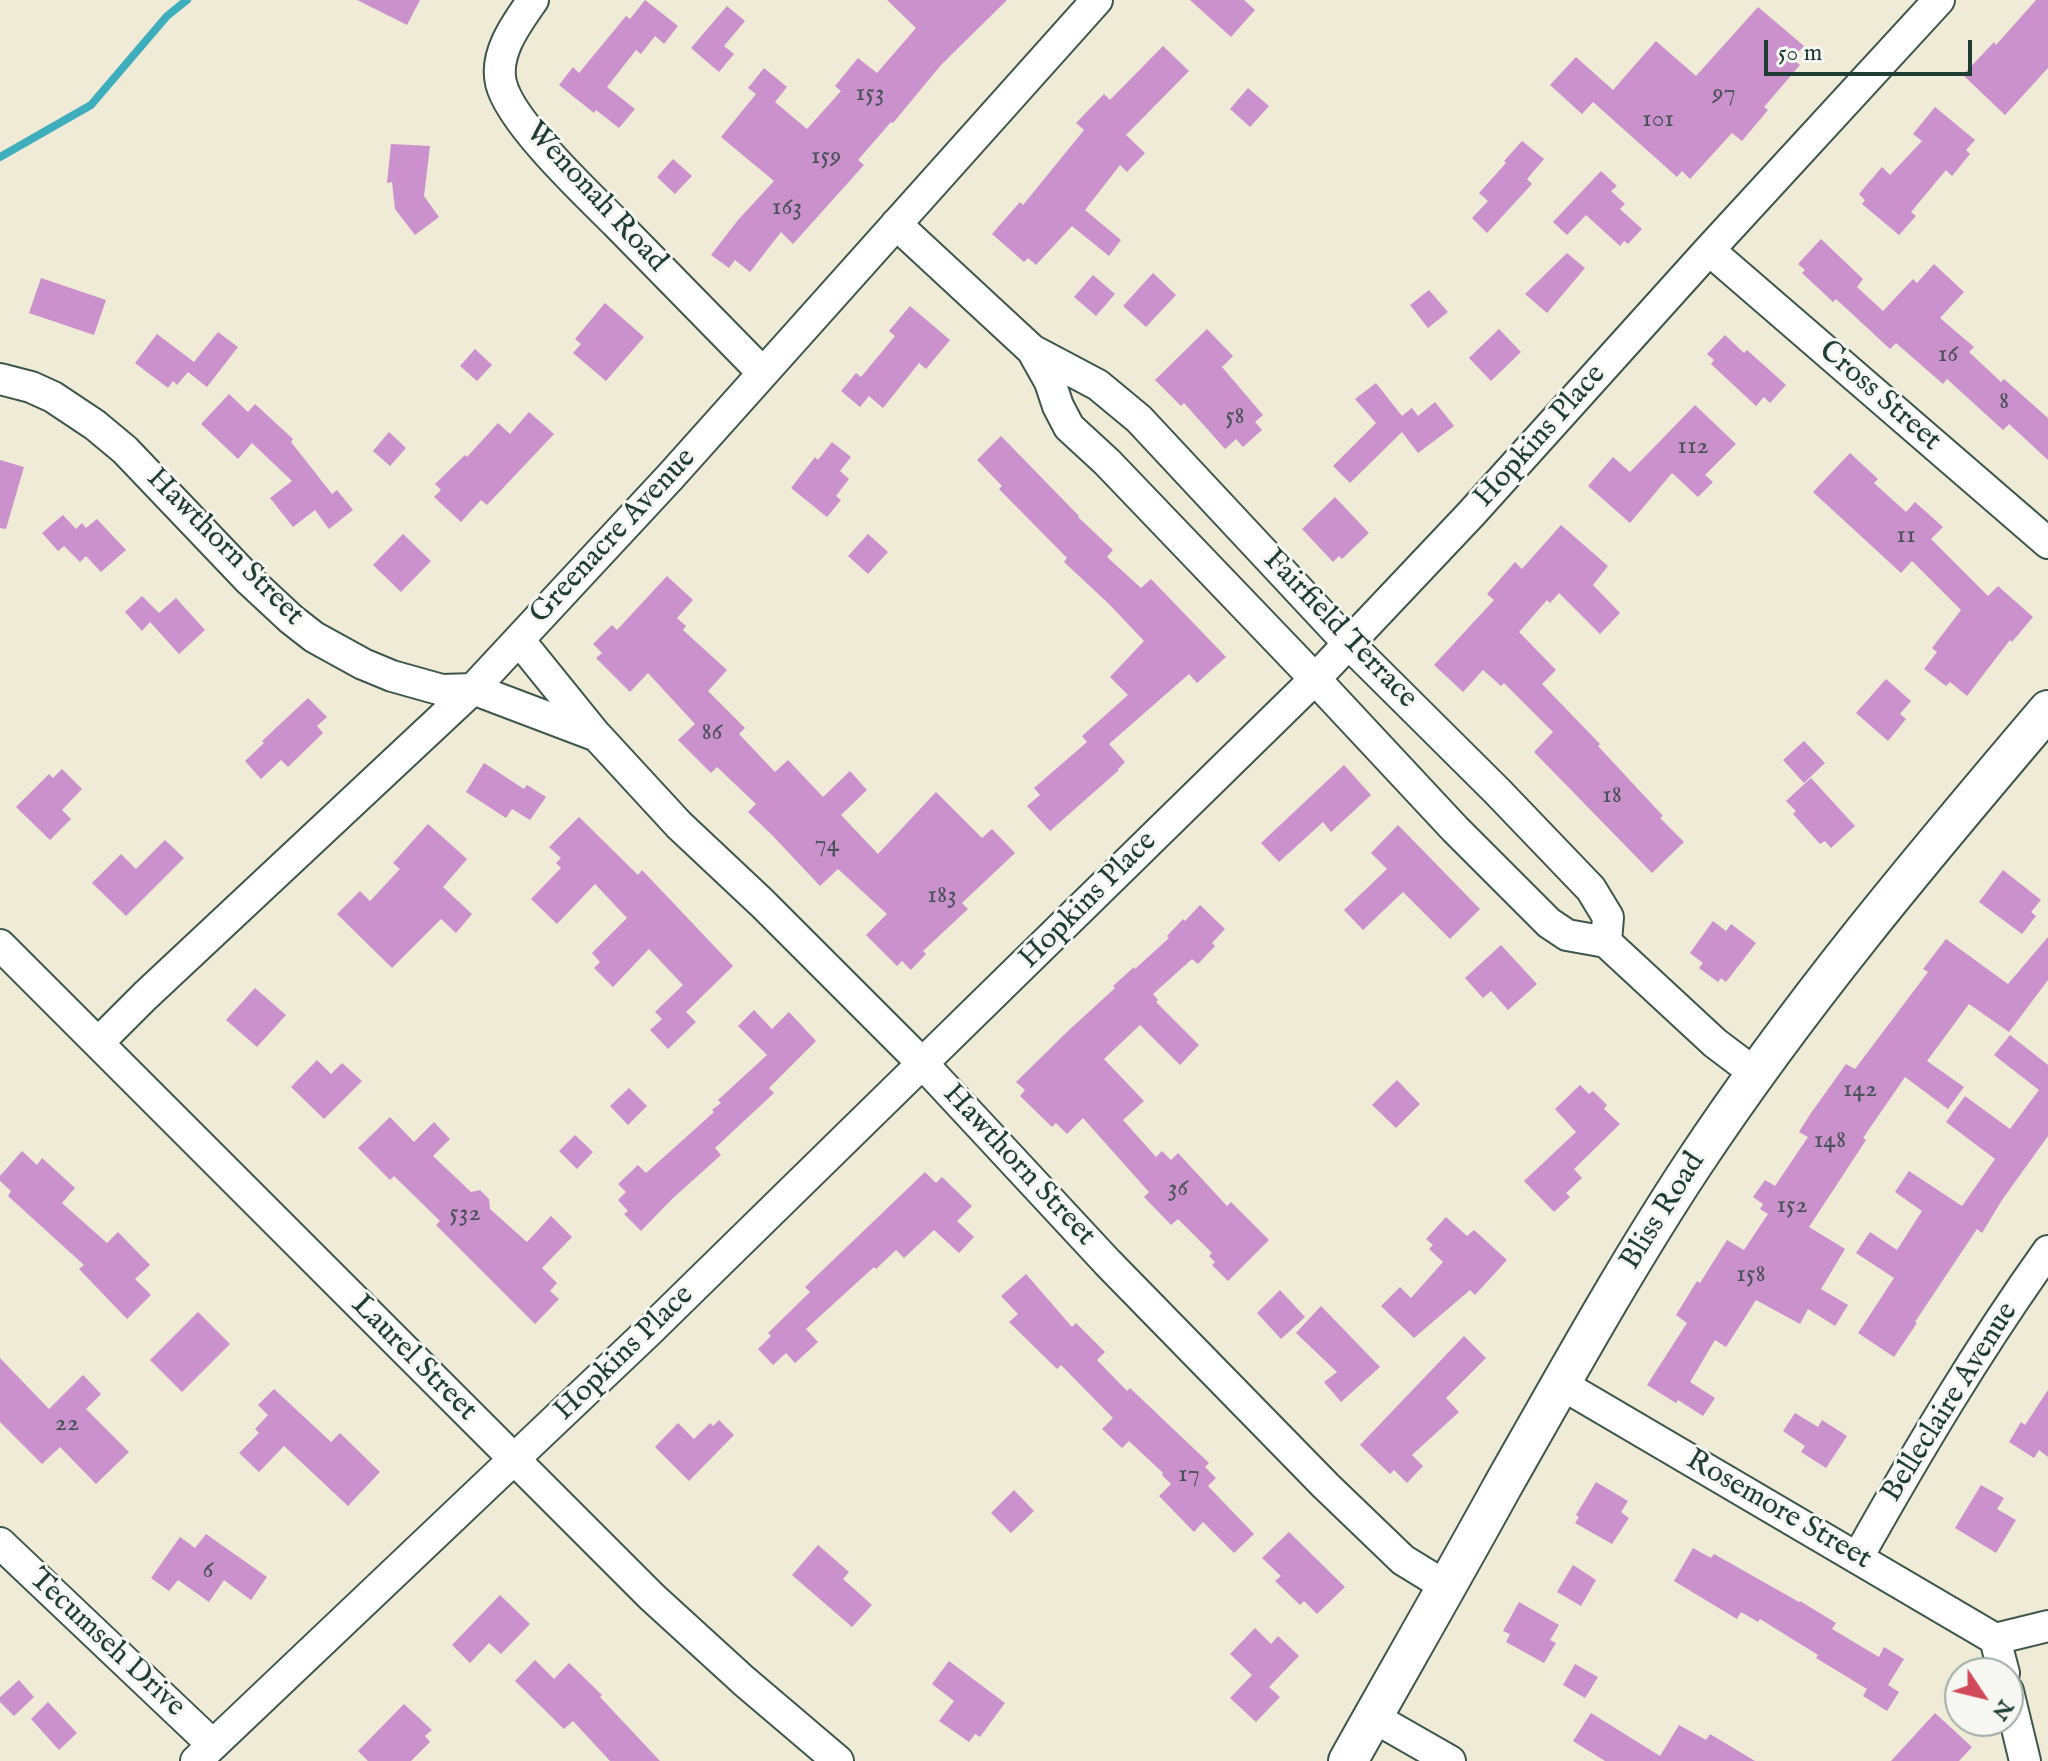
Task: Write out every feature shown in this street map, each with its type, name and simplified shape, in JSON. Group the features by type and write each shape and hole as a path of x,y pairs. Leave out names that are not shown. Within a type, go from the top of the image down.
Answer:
{"main road":[{"name":"Bliss Road","path":"1348,1761 1612,1295 1665,1208 1756,1074 1852,945 2048,710"}],"street":[{"name":"Wenonah Road","path":"533,0 513,30 500,60 500,80 508,101 572,178 763,373"},
{"name":"Greenacre Avenue","path":"98,1043 473,689 573,584 1097,0"},
{"name":"Hopkins Place","path":"204,1753 661,1320 1315,679 1471,514 1939,0"},
{"name":"Fairfield Terrace","path":"896,224 1032,350 1098,385 1139,419 1349,644 1591,889 1608,917 1606,942 1567,935 1549,923 1455,829 1107,462 1069,427 1032,350"},
{"name":"Cross Street","path":"1709,250 2048,543"},
{"name":"Hawthorn Street","path":"0,379 53,397 95,425 125,450 248,579 314,637 392,676 442,690 473,689 597,736"},
{"name":"Hawthorn Street","path":"519,640 597,736 679,825 923,1064 1108,1263 1326,1486 1403,1560 1447,1587"},
{"path":"1606,942 1715,1043 1756,1074"},
{"name":"Laurel Street","path":"0,945 652,1597 838,1761"},
{"name":"Belleclaire Avenue","path":"1858,1557 1966,1372 2048,1251"},
{"name":"Rosemore Street","path":"1561,1384 1995,1639"},
{"name":"Tecumseh Drive","path":"0,1543 204,1753"},
{"path":"2000,1657 1995,1639 2048,1626"},
{"path":"1373,1717 1450,1761"},
{"path":"2019,1737 2025,1761"}],"building":[{"path":"357,0 420,0 407,25"},
{"path":"645,0 678,26 664,44 655,36 641,54 636,50 607,87 635,109 619,128 559,85 573,67 579,73 626,16 630,19"},
{"path":"887,0 1007,0 941,65 891,122 858,160 864,165 793,244 781,232 750,272 735,260 729,268 711,255 774,181 721,137 756,94 748,88 764,68 787,87 775,102 807,129 841,91 835,86 858,58 877,73 916,28"},
{"path":"1190,0 1244,0 1255,10 1231,37"},
{"path":"2036,0 2048,0 2048,68 2005,115 1963,75 1994,42 1996,45"},
{"path":"727,6 745,21 724,46 734,54 719,72 691,48"},
{"path":"1758,7 1804,46 1792,59 1800,65 1764,107 1768,110 1742,141 1732,133 1690,179 1682,171 1677,177 1593,102 1582,114 1550,85 1576,57 1613,90 1656,41 1696,76"},
{"path":"1163,46 1189,71 1126,135 1145,153 1127,172 1120,165 1085,210 1121,240 1109,256 1072,226 1036,265 1028,258 1024,262 992,234 1020,202 1023,205 1084,130 1076,123 1104,94 1110,100"},
{"path":"1248,88 1269,106 1250,127 1230,109"},
{"path":"1935,107 1975,140 1966,150 1970,154 1952,176 1946,170 1911,212 1916,216 1899,235 1862,204 1865,200 1859,194 1882,167 1890,175 1922,141 1913,134"},
{"path":"1522,141 1544,159 1527,179 1532,184 1487,233 1472,218 1488,201 1479,193"},
{"path":"391,144 430,146 424,196 439,217 415,235 395,209 392,182 387,183"},
{"path":"673,159 692,176 675,194 657,177"},
{"path":"1601,171 1617,186 1611,191 1625,204 1620,209 1642,229 1628,244 1624,241 1620,246 1586,215 1567,235 1553,222"},
{"path":"1821,239 1863,279 1857,287 1883,311 1913,279 1917,283 1934,264 1964,292 1940,318 1974,347 1969,352 2001,382 2004,379 2048,418 2048,460 2009,424 2003,430 1947,379 1943,384 1896,343 1890,349 1836,299 1833,302 1802,273 1805,270 1798,264"},
{"path":"1567,253 1585,268 1547,313 1525,294"},
{"path":"1153,273 1176,295 1146,327 1123,306"},
{"path":"1093,275 1115,294 1096,316 1074,297"},
{"path":"41,278 106,300 94,335 29,313"},
{"path":"1429,290 1448,312 1428,328 1410,305"},
{"path":"605,303 644,337 606,381 573,353 581,344 575,339"},
{"path":"910,306 950,340 926,369 919,363 883,408 869,396 860,407 841,391 856,373 861,377 895,336 889,331"},
{"path":"1207,329 1233,356 1222,367 1263,415 1255,422 1262,430 1243,447 1236,439 1225,449 1184,403 1181,406 1155,380"},
{"path":"1499,329 1521,352 1491,381 1469,358"},
{"path":"218,332 238,347 207,387 188,372 177,385 173,381 168,388 135,363 157,334 194,362"},
{"path":"1725,335 1786,385 1770,403 1764,397 1756,406 1711,364 1714,360 1707,354"},
{"path":"475,349 492,365 477,381 460,366"},
{"path":"1376,383 1402,416 1412,408 1418,416 1435,402 1454,426 1418,453 1402,432 1350,483 1333,466 1376,423 1355,399"},
{"path":"229,394 248,412 255,404 293,439 291,442 332,494 337,490 353,510 329,529 315,510 293,527 270,498 292,481 252,443 238,459 201,424"},
{"path":"1695,405 1736,444 1705,475 1713,482 1698,497 1672,473 1630,523 1588,486 1613,457 1630,472"},
{"path":"529,412 554,434 487,505 481,500 461,522 434,497 441,490 435,484 465,455 467,457 498,423 510,434"},
{"path":"389,432 406,448 390,466 373,451"},
{"path":"1001,436 1113,550 1107,557 1141,588 1151,579 1226,657 1197,683 1189,674 1109,744 1125,762 1050,831 1027,806 1040,795 1034,788 1087,742 1082,736 1128,695 1110,677 1144,641 1064,562 1067,558 999,489 1002,486 977,460"},
{"path":"832,442 851,457 840,471 849,479 836,496 841,500 827,517 791,488 815,457 818,460"},
{"path":"1850,453 1878,479 1874,483 1906,512 1915,502 1943,527 1931,539 1988,596 1998,586 2033,617 2012,642 2010,640 1967,696 1950,682 1946,686 1924,669 1937,652 1932,648 1961,610 1912,561 1901,573 1813,492"},
{"path":"0,460 24,467 6,529 0,528"},
{"path":"1335,497 1369,533 1342,559 1339,556 1333,562 1302,529"},
{"path":"63,515 76,529 82,523 86,528 97,519 126,550 101,572 86,556 80,562 64,546 58,551 42,533"},
{"path":"1561,525 1608,566 1593,585 1620,613 1600,634 1559,593 1550,603 1547,600 1519,632 1556,670 1542,684 1600,744 1598,746 1684,842 1652,873 1534,752 1553,732 1504,683 1501,686 1483,670 1463,692 1434,665 1494,600 1487,594 1515,562 1522,569"},
{"path":"403,534 431,561 401,592 373,565"},
{"path":"868,534 888,552 868,574 848,556"},
{"path":"667,576 693,600 677,618 686,626 683,630 727,670 708,691 745,728 739,734 775,772 788,760 823,797 850,771 867,790 841,815 878,854 936,792 982,838 992,829 1015,853 962,903 968,909 923,951 926,954 911,970 902,961 897,966 866,935 887,914 838,869 820,886 748,812 756,804 717,767 711,773 678,740 695,724 648,673 630,692 596,658 602,653 593,644 612,625 617,630"},
{"path":"142,596 159,613 176,598 205,630 179,654 150,622 142,631 125,612"},
{"path":"1886,679 1911,701 1900,714 1906,719 1888,741 1856,713"},
{"path":"308,698 327,717 317,726 323,733 288,767 281,760 261,779 245,761"},
{"path":"1804,741 1825,763 1804,783 1783,760"},
{"path":"484,763 524,789 527,785 546,797 530,820 512,809 506,818 466,792"},
{"path":"1344,765 1371,795 1331,832 1323,822 1279,862 1261,843"},
{"path":"62,769 82,789 62,810 71,819 50,840 16,807 49,774 53,778"},
{"path":"1811,778 1855,826 1831,848 1825,841 1820,844 1793,814 1796,811 1786,801"},
{"path":"579,817 638,875 642,870 733,966 686,1012 696,1022 668,1049 650,1030 662,1019 655,1012 683,985 649,949 613,987 594,968 600,962 592,953 627,918 595,884 557,924 531,899 561,868 556,863 561,858 549,847"},
{"path":"428,824 467,859 443,887 472,914 456,933 441,919 392,968 337,914 360,891 370,901 400,869 393,863"},
{"path":"1398,825 1480,909 1450,939 1403,892 1363,930 1344,910 1387,869 1371,853"},
{"path":"165,840 184,858 126,916 92,883 121,854 136,869"},
{"path":"2003,870 2041,900 2031,912 2036,916 2022,934 1979,902"},
{"path":"1200,905 1225,929 1212,943 1215,946 1198,964 1192,959 1153,994 1158,1000 1156,1002 1199,1045 1180,1065 1140,1025 1104,1059 1144,1101 1123,1120 1156,1157 1162,1151 1171,1160 1178,1153 1227,1206 1231,1202 1269,1240 1228,1281 1212,1265 1215,1262 1209,1256 1212,1253 1178,1219 1171,1225 1144,1197 1149,1192 1083,1118 1067,1134 1056,1123 1052,1127 1020,1096 1025,1090 1016,1082"},
{"path":"1713,921 1726,931 1731,924 1756,943 1726,982 1721,978 1718,982 1699,968 1703,963 1690,953"},
{"path":"2048,937 2048,980 2009,1032 1969,1004 1927,1061 1964,1087 1948,1109 1905,1077 1863,1138 1866,1140 1809,1227 1845,1249 1821,1289 1848,1305 1835,1326 1808,1309 1800,1324 1756,1300 1726,1347 1715,1340 1690,1382 1715,1398 1703,1416 1647,1385 1687,1323 1676,1315 1697,1281 1700,1283 1727,1240 1744,1250 1768,1214 1760,1209 1763,1204 1753,1197 1765,1180 1775,1186 1808,1137 1799,1132 1811,1113 1846,1064 1855,1069 1928,972 1923,969 1946,939 2008,984"},
{"path":"1501,945 1537,984 1508,1010 1491,991 1483,998 1465,978"},
{"path":"255,988 286,1015 257,1047 226,1020"},
{"path":"754,1010 772,1029 789,1012 816,1041 769,1088 774,1093 715,1148 721,1155 641,1231 624,1214 628,1211 618,1200 626,1192 618,1184 638,1165 646,1173 714,1112 712,1110 721,1103 718,1100 767,1055 738,1026"},
{"path":"2010,1035 2048,1065 2048,1136 1982,1233 1977,1229 1894,1357 1858,1333 1894,1278 1856,1253 1870,1232 1897,1250 1922,1211 1895,1192 1909,1171 1962,1206 1995,1159 1946,1122 1965,1096 2010,1129 2039,1090 1994,1055"},
{"path":"317,1060 331,1074 342,1063 362,1081 324,1119 291,1087"},
{"path":"1397,1080 1420,1104 1396,1128 1372,1105"},
{"path":"1580,1085 1589,1094 1593,1091 1607,1105 1604,1109 1620,1124 1574,1169 1582,1178 1566,1193 1570,1197 1554,1212 1524,1181 1576,1132 1555,1109"},
{"path":"629,1088 647,1106 628,1125 610,1106"},
{"path":"390,1117 414,1142 434,1122 450,1139 433,1156 471,1192 480,1190 489,1199 490,1209 527,1242 551,1216 572,1237 542,1268 557,1283 550,1291 559,1299 535,1324 436,1225 440,1221 394,1176 390,1180 358,1148"},
{"path":"575,1135 593,1152 577,1169 559,1151"},
{"path":"22,1151 37,1165 42,1158 75,1188 62,1203 107,1243 118,1232 150,1265 135,1279 151,1295 127,1319 79,1269 84,1265 8,1196 11,1191 0,1181 0,1176"},
{"path":"925,1172 936,1183 942,1177 972,1206 957,1221 974,1237 959,1253 934,1230 904,1258 896,1250 806,1329 818,1342 795,1363 786,1353 773,1365 758,1349 771,1336 768,1333 810,1292 805,1287"},
{"path":"1446,1217 1467,1236 1474,1230 1507,1260 1475,1295 1470,1290 1414,1338 1381,1306 1400,1287 1411,1298 1443,1262 1429,1249 1433,1245 1426,1239"},
{"path":"1026,1274 1072,1327 1076,1323 1105,1352 1097,1360 1127,1391 1130,1388 1209,1463 1205,1467 1216,1478 1208,1486 1254,1534 1234,1553 1203,1522 1194,1532 1159,1496 1171,1484 1163,1473 1129,1441 1122,1448 1102,1429 1113,1418 1061,1365 1057,1369 1009,1322 1018,1314 1001,1296"},
{"path":"1280,1290 1305,1317 1281,1339 1257,1313"},
{"path":"1321,1306 1380,1367 1341,1402 1324,1382 1337,1372 1296,1333"},
{"path":"198,1312 230,1344 182,1392 150,1360"},
{"path":"1464,1336 1486,1358 1446,1398 1459,1412 1412,1455 1423,1466 1407,1483 1394,1470 1390,1474 1360,1445"},
{"path":"0,1358 49,1409 83,1375 101,1394 86,1409 129,1452 96,1484 60,1447 42,1464 0,1422"},
{"path":"274,1389 331,1442 340,1433 380,1472 348,1506 284,1446 259,1472 239,1453 259,1433 255,1429 268,1415 258,1405"},
{"path":"2048,1390 2048,1457 2039,1450 2034,1458 2009,1442 2021,1422 2025,1425"},
{"path":"1795,1413 1818,1427 1822,1420 1847,1436 1826,1468 1801,1452 1805,1446 1783,1431"},
{"path":"719,1420 734,1435 689,1481 655,1447 678,1423 694,1439 710,1423 713,1426"},
{"path":"1596,1482 1628,1501 1621,1512 1629,1518 1612,1544 1575,1523 1579,1517 1576,1515"},
{"path":"1981,1485 2004,1498 1997,1509 2016,1520 1996,1553 1955,1528"},
{"path":"1014,1490 1034,1511 1011,1533 991,1513"},
{"path":"1289,1532 1345,1587 1317,1614 1304,1601 1300,1605 1275,1581 1281,1576 1262,1558"},
{"path":"206,1534 267,1577 251,1600 224,1580 209,1602 178,1580 169,1591 151,1578 180,1537 195,1548"},
{"path":"818,1545 849,1572 843,1579 872,1605 852,1627 792,1575"},
{"path":"1693,1548 1711,1558 1714,1554 1800,1601 1836,1623 1832,1629 1879,1657 1884,1647 1904,1659 1888,1685 1899,1692 1887,1711 1863,1696 1867,1689 1760,1619 1758,1622 1741,1612 1737,1619 1674,1581"},
{"path":"1573,1565 1596,1580 1581,1606 1557,1592"},
{"path":"500,1595 530,1624 501,1654 489,1643 470,1663 452,1645"},
{"path":"1519,1602 1559,1625 1550,1640 1556,1643 1544,1663 1506,1642 1510,1634 1503,1631"},
{"path":"1255,1628 1271,1644 1278,1636 1299,1656 1269,1687 1280,1697 1256,1722 1230,1698 1252,1675 1230,1654"},
{"path":"535,1660 554,1679 569,1663 602,1695 600,1697 660,1761 610,1761 573,1721 564,1729 515,1681"},
{"path":"949,1661 1005,1703 980,1737 975,1734 969,1742 939,1721 954,1701 932,1684"},
{"path":"1575,1664 1598,1677 1585,1698 1563,1685"},
{"path":"19,1680 34,1697 14,1716 0,1702 0,1697"},
{"path":"48,1702 77,1733 59,1750 31,1719"},
{"path":"404,1704 432,1730 425,1736 430,1742 411,1761 368,1761 358,1751"},
{"path":"1591,1713 1660,1756 1679,1725 1706,1740 1710,1734 1755,1761 1605,1761 1573,1741"},
{"path":"1935,1713 1944,1721 1944,1737 1961,1737 1972,1747 1959,1761 1891,1761"}],"waterway":[{"path":"0,157 91,105 167,16 187,0"}]}
